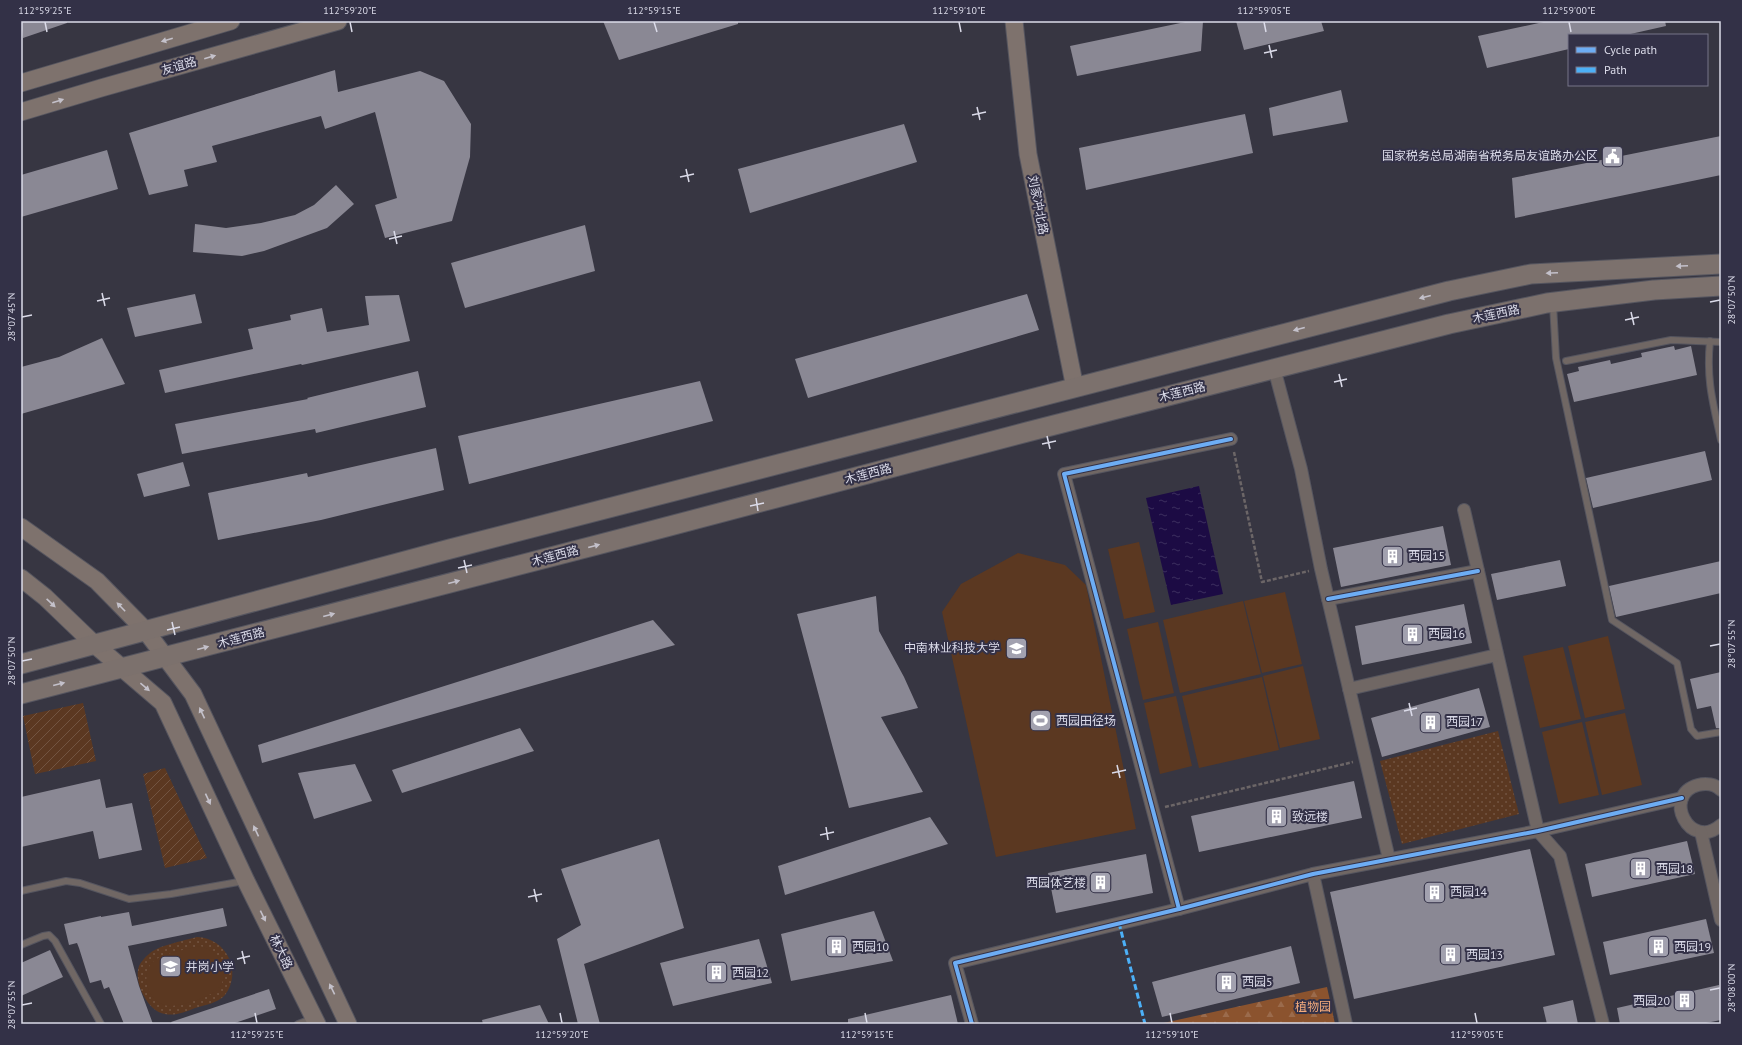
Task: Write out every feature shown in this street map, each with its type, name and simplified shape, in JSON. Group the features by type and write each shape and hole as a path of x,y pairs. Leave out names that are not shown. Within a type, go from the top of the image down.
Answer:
{"main road":[{"path":"21,83 231,21"},
{"name":"友谊路","path":"21,112 338,21"},
{"name":"刘家冲北路","path":"1014,21 1028,154 1078,387"},
{"name":"刘家冲北路","path":"1024,21 1036,155 1078,387"},
{"path":"21,664 473,543 1449,291 1530,274 1721,264"},
{"name":"木莲西路","path":"21,694 165,658 1274,368 1449,324 1552,302 1654,290 1721,286"},
{"path":"21,527 96,581 144,630 193,694 348,1024"},
{"name":"林大路","path":"21,578 45,597 94,644 163,703 310,1022"}],"street":[{"path":"1274,368 1301,469 1321,569 1389,859"},
{"path":"1179,909 1064,474 1231,438"},
{"path":"1464,510 1538,831 1560,856 1604,1024"},
{"path":"1328,599 1478,571"},
{"path":"1349,689 1497,655"},
{"path":"1720,787 1711,784 1694,786 1687,791 1682,798 1680,807 1682,815 1689,826 1701,832 1709,831 1721,825"},
{"path":"972,1024 955,962 1179,909 1312,874 1538,831 1682,798"},
{"path":"1701,832 1721,920"},
{"path":"1312,874 1346,1024"}],"lane":[{"path":"1552,302 1556,358 1612,620 1677,663 1691,729 1697,736 1721,732"},
{"path":"1566,361 1671,340 1721,342"},
{"path":"1710,341 1708,364 1709,384 1721,440"},
{"path":"21,891 66,881 80,883 129,899 171,894 246,881"},
{"path":"21,945 49,935 55,941 101,1024"}],"path":[{"path":"1231,438 1262,582 1321,569"},
{"path":"1153,810 1366,759"}],"shaded area":[{"path":"1139,542 1155,612 1124,619 1108,549"},
{"name":"西园田径场","path":"1018,553 1065,565 1086,585 1136,829 996,857 942,612 961,584"},
{"path":"1285,592 1302,664 1262,673 1244,601"},
{"path":"1243,601 1261,674 1180,693 1163,620"},
{"path":"1158,622 1174,693 1143,700 1127,629"},
{"path":"1608,636 1625,709 1585,718 1568,646"},
{"path":"1563,647 1581,719 1540,728 1523,656"},
{"path":"1303,666 1320,739 1280,748 1263,676"},
{"path":"1262,677 1279,750 1199,768 1182,696"},
{"path":"1176,696 1192,766 1160,774 1144,703"},
{"path":"83,703 96,761 35,774 23,716"},
{"path":"1625,713 1642,785 1602,795 1585,722"},
{"path":"1582,722 1599,795 1559,804 1542,732"},
{"path":"1498,731 1519,814 1402,844 1380,761"},
{"path":"165,768 207,858 165,868 143,774"},
{"path":"197,937 216,943 229,957 232,966 230,986 222,998 211,1003 177,1014 165,1014 159,1012 153,1008 143,995 138,980 139,966 148,955 159,948"},
{"path":"199,946 212,952 221,962 224,969 224,976 218,989 202,998 175,1006 162,1004 156,1000 151,994 146,980 150,965 164,955"}],"green space":[{"name":"植物园","path":"1327,987 1335,1024 1159,1024"}],"water":[{"path":"1199,486 1223,594 1171,605 1146,498"}],"building":[{"path":"21,21 67,21 67,23 23,38"},
{"path":"603,21 738,21 738,24 619,60"},
{"path":"1190,21 1203,21 1201,51 1077,76 1070,46"},
{"path":"1236,21 1321,21 1324,31 1244,50"},
{"path":"1548,21 1665,21 1666,26 1630,34 1568,34 1568,49 1487,68 1478,36"},
{"path":"335,70 338,92 420,71 444,81 471,124 470,157 452,221 385,238 375,205 397,198 375,112 325,129 321,116 212,146 217,162 184,170 188,186 149,195 129,133"},
{"path":"1341,90 1348,122 1273,136 1269,108"},
{"path":"1245,114 1253,153 1086,190 1079,148"},
{"path":"904,124 917,162 750,213 738,169"},
{"path":"1721,136 1721,175 1515,218 1512,178"},
{"path":"107,150 118,189 21,217 21,175"},
{"path":"336,185 354,204 327,228 264,251 242,256 193,252 195,224 226,228 261,223 295,215 314,205"},
{"path":"585,225 595,271 465,308 451,263"},
{"path":"195,294 202,323 135,337 127,308"},
{"path":"1027,294 1039,330 808,398 795,359"},
{"path":"399,295 410,341 165,393 159,370 253,349 248,329 291,320 290,315 322,308 327,332 369,325 365,296"},
{"path":"102,338 125,384 21,414 21,367 59,357"},
{"path":"1674,346 1675,350 1691,346 1697,375 1574,402 1567,374 1579,371 1578,367 1610,360 1611,364 1642,357 1641,353"},
{"path":"418,371 426,407 316,433 315,429 182,454 175,424 308,399 307,398"},
{"path":"700,381 713,421 469,484 458,436"},
{"path":"436,448 444,490 321,520 218,540 208,493 307,473 308,477"},
{"path":"1705,451 1712,480 1593,508 1586,478"},
{"path":"183,462 190,486 144,497 137,474"},
{"name":"西园15","path":"1443,526 1451,565 1341,587 1333,548"},
{"path":"1560,560 1566,586 1497,600 1491,574"},
{"path":"1721,561 1721,593 1616,617 1609,586"},
{"path":"876,596 879,631 904,677 918,708 881,717 923,792 849,808 797,614"},
{"name":"西园16","path":"1464,604 1472,643 1362,665 1355,626"},
{"path":"653,620 675,645 262,763 258,745"},
{"path":"1721,672 1721,728 1716,728 1711,706 1697,709 1690,679"},
{"name":"西园17","path":"1479,688 1490,727 1382,757 1371,718"},
{"path":"520,728 534,751 402,793 392,770"},
{"path":"355,764 372,801 314,819 298,773"},
{"path":"100,779 106,808 132,803 142,850 99,859 93,831 21,847 21,797"},
{"name":"致远楼","path":"1354,781 1362,818 1199,852 1191,816"},
{"path":"930,817 948,844 785,895 778,866"},
{"path":"659,839 684,928 584,964 600,1024 578,1024 557,939 581,925 561,869"},
{"name":"西园18","path":"1687,841 1695,874 1592,897 1585,864"},
{"path":"1530,849 1555,955 1354,999 1330,892"},
{"name":"西园体艺楼","path":"1146,854 1153,893 1056,913 1048,873"},
{"path":"223,908 227,926 128,946 139,986 153,1024 124,1024 109,987 104,989 101,980 90,983 77,943 69,945 64,924 129,912 132,926"},
{"name":"西园10","path":"874,911 893,961 791,981 781,934"},
{"name":"西园19","path":"1706,919 1714,953 1610,975 1603,942"},
{"name":"西园12","path":"759,939 772,983 673,1006 660,963"},
{"name":"西园5","path":"1291,946 1300,983 1162,1017 1152,982"},
{"path":"50,950 63,977 21,996 21,963"},
{"name":"西园20","path":"1719,985 1721,994 1721,1020 1701,1024 1620,1024 1617,1008"},
{"path":"269,989 276,1009 232,1024 172,1024 171,1022"},
{"path":"951,995 958,1024 848,1024 848,1019"},
{"path":"1573,1000 1578,1024 1547,1024 1543,1007"},
{"path":"540,1005 549,1024 483,1024 482,1020"}],"marked path":[{"path":"1119,923 1145,1024"}],"cycle path":[{"path":"1179,909 1064,474 1231,439"},
{"path":"1328,599 1478,571"},
{"path":"972,1024 955,963 1179,909 1313,874 1538,831 1682,798"}],"place":[{"name":"国家税务总局湖南省税务局友谊路办公区","path":"1613,156"},
{"name":"西园15","path":"1392,556"},
{"name":"西园16","path":"1413,634"},
{"name":"中南林业科技大学","path":"1016,648"},
{"name":"西园田径场","path":"1040,721"},
{"name":"西园17","path":"1430,722"},
{"name":"致远楼","path":"1277,817"},
{"name":"西园18","path":"1640,869"},
{"name":"西园体艺楼","path":"1101,883"},
{"name":"西园14","path":"1435,892"},
{"name":"西园10","path":"836,947"},
{"name":"西园19","path":"1659,947"},
{"name":"西园13","path":"1450,955"},
{"name":"井岗小学","path":"171,967"},
{"name":"西园12","path":"716,973"},
{"name":"西园5","path":"1226,982"},
{"name":"西园20","path":"1685,1001"}]}
